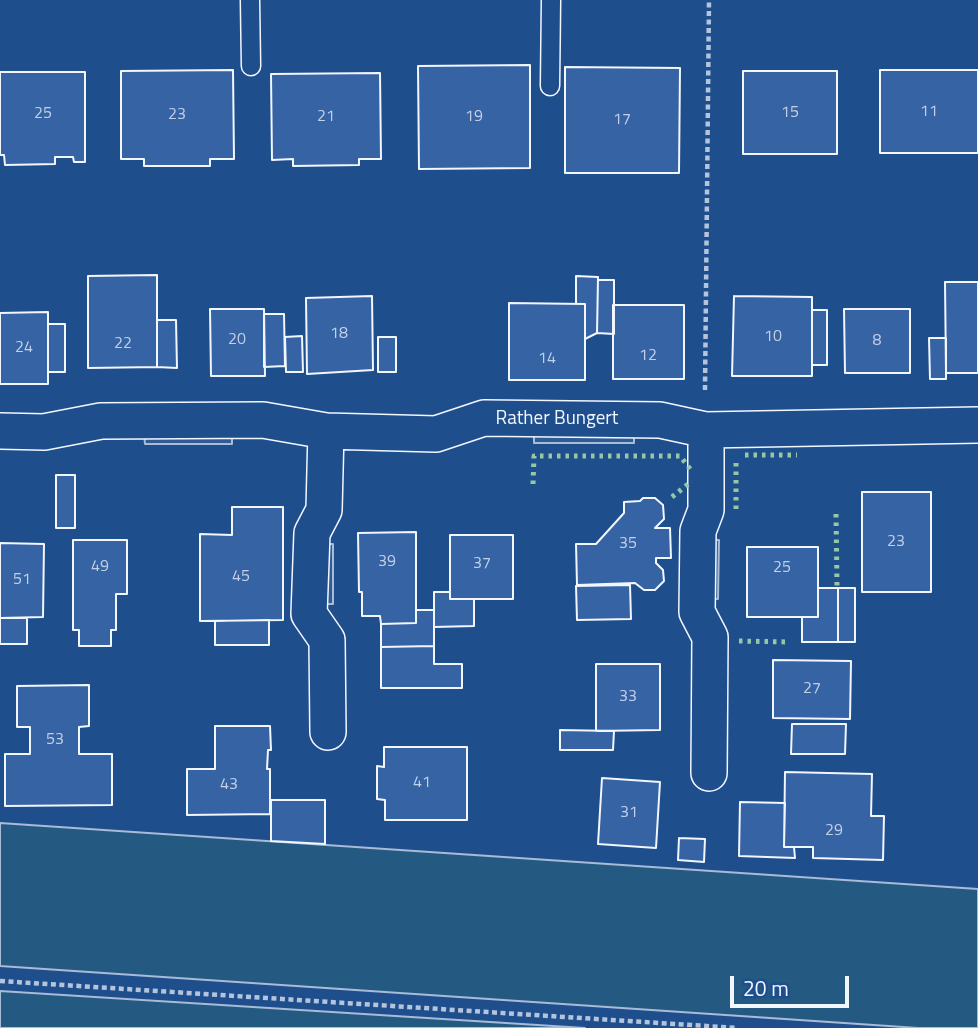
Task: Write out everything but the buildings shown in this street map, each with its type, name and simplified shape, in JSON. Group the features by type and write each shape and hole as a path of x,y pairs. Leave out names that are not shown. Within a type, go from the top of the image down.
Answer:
{"street":[{"name":"Rather Bungert","path":"0,432 44,432 101,421 263,421 326,431 436,434 484,418 660,420 706,430 978,425"},
{"path":"706,430 706,510 698,531 697,611 710,636 709,773"},
{"path":"326,431 324,510 312,533 309,614 327,640 328,732"}],"lane":[{"path":"250,0 251,66"},
{"path":"550,86 551,0"}],"path":[{"path":"706,430 709,0"},
{"path":"0,981 738,1028"}],"shaded area":[{"path":"534,431 634,431 634,443 534,443"},
{"path":"144,433 232,433 232,444 145,444"},
{"path":"708,540 719,540 718,599 708,599"},
{"path":"323,544 333,544 333,604 322,604"},
{"path":"0,823 978,889 978,1028 918,1028 0,966"},
{"path":"0,991 585,1028 0,1028"}],"hedge":[{"path":"745,455 797,455"},
{"path":"533,484 534,456 680,456 691,470"},
{"path":"736,463 736,511"},
{"path":"672,497 692,481"},
{"path":"836,514 837,586"},
{"path":"739,641 790,642"}]}
